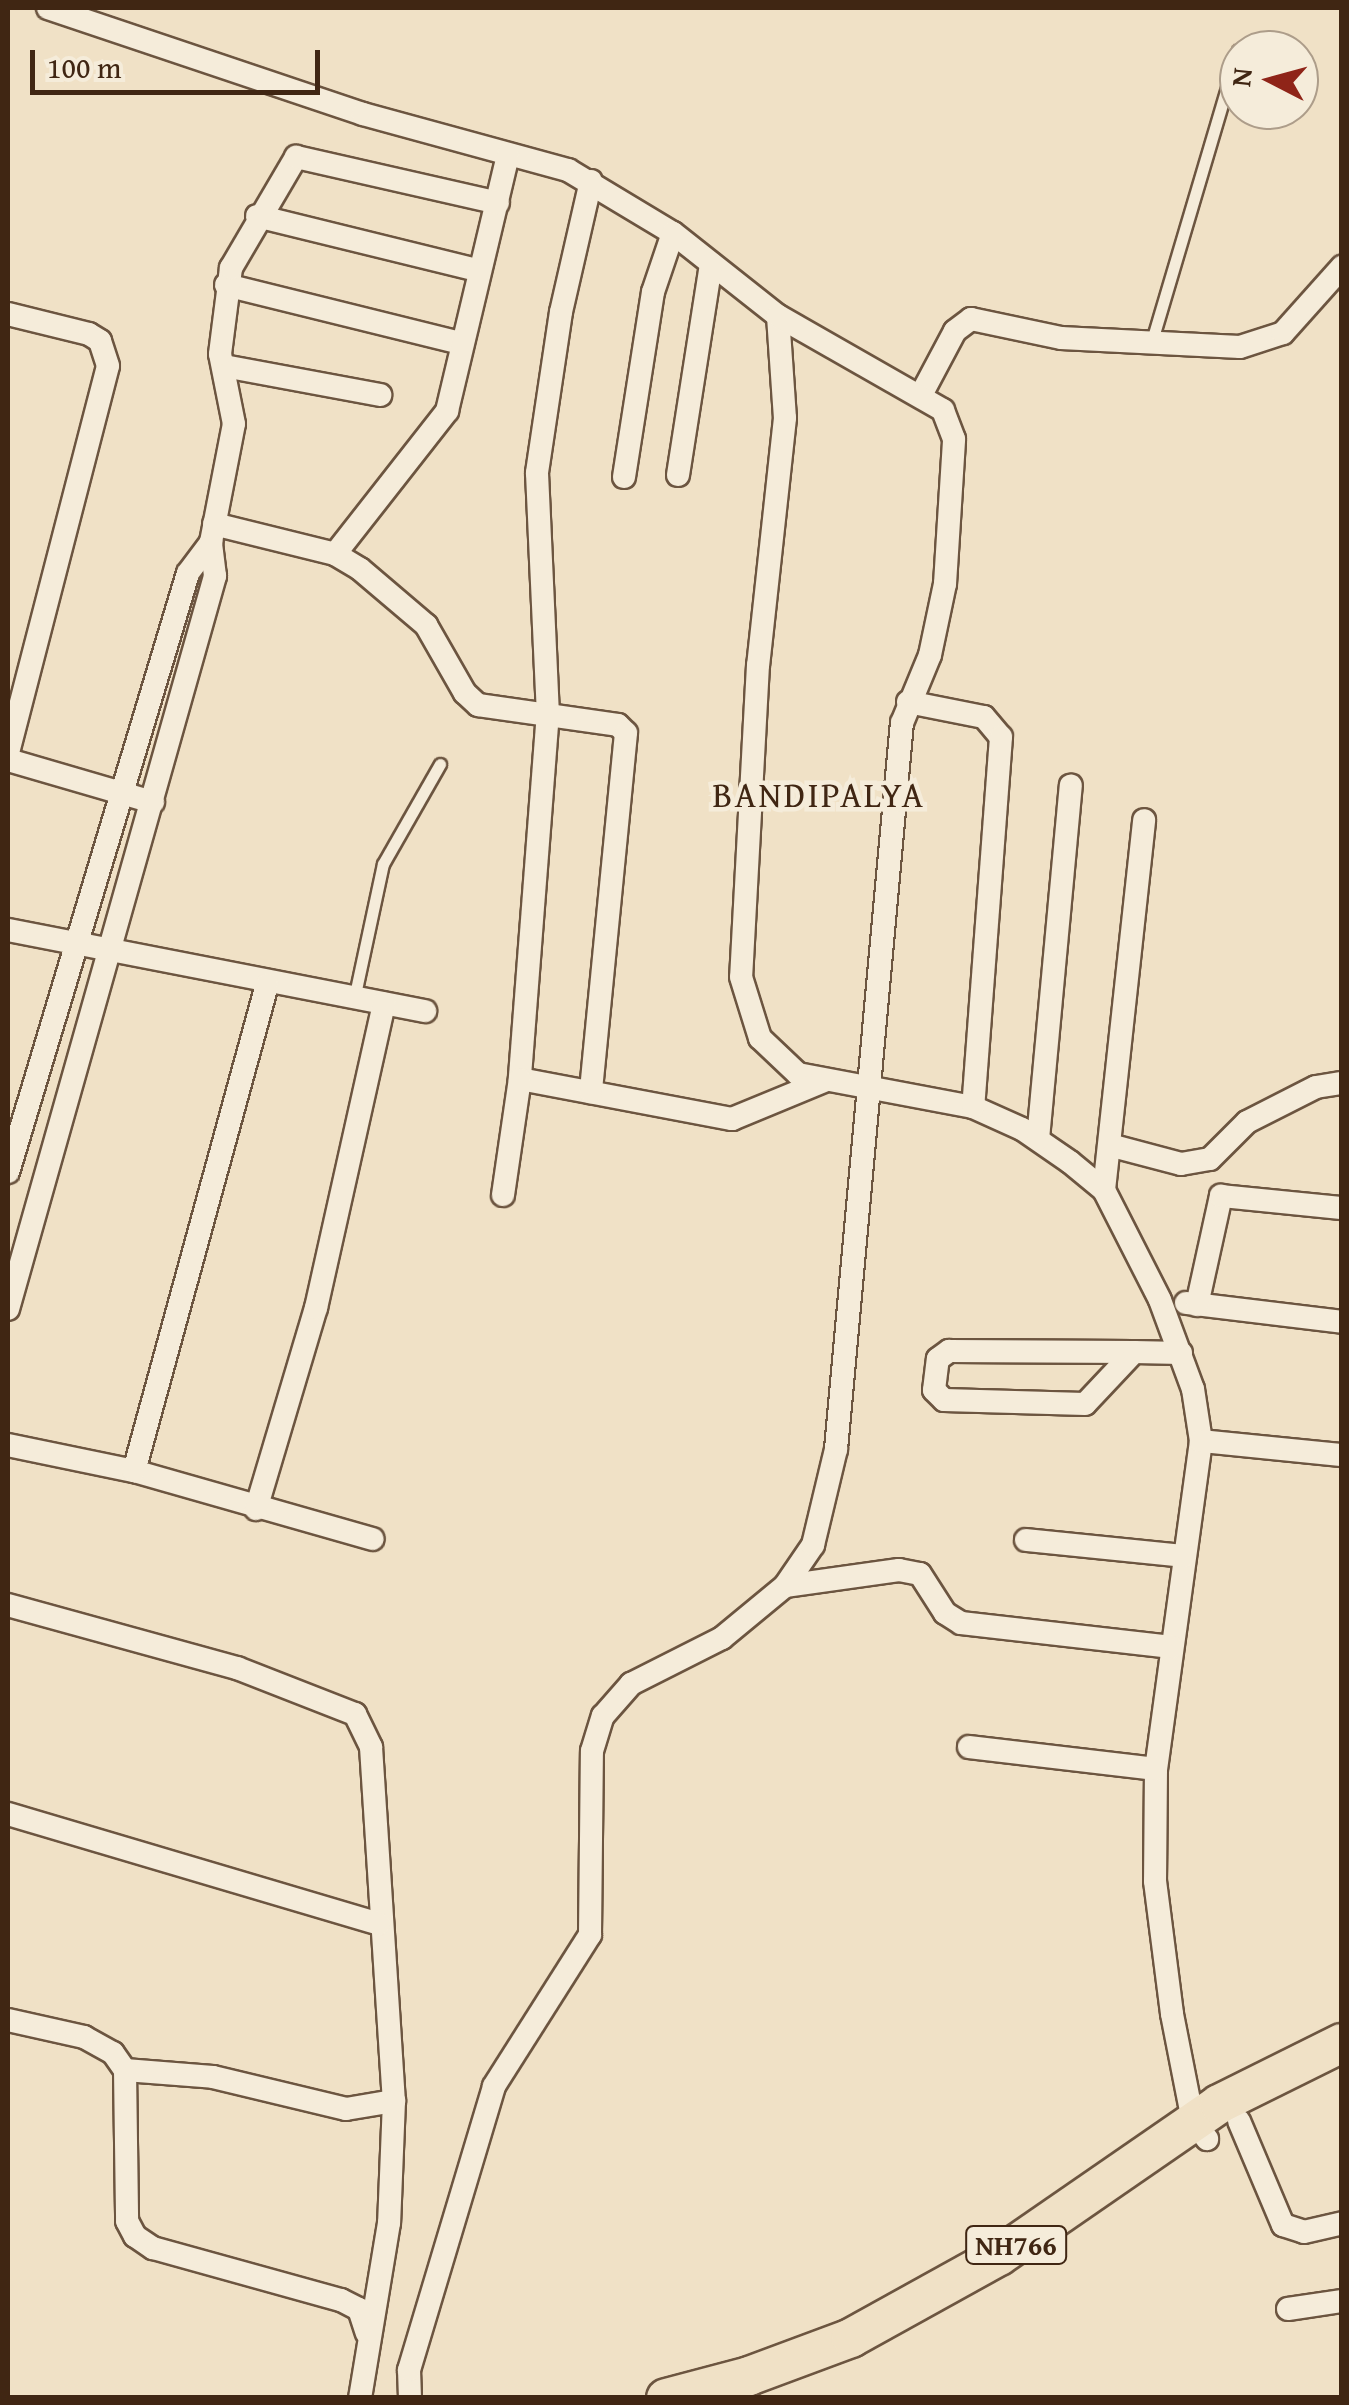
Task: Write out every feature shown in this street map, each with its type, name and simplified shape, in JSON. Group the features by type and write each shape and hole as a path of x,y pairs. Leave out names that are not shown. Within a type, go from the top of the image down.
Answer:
{"highway":[{"name":"NH766","path":"666,2398 749,2376 851,2338 999,2256 1213,2127 1342,2043"},
{"name":"NH766","path":"765,2398 850,2366 998,2284 1213,2127 1342,2070"}],"street":[{"path":"48,8 272,85 591,180 673,234 778,316 921,396 950,422 954,470 945,584 930,654 908,702 836,1449 813,1545 785,1586 722,1638 631,1684 603,1716 592,1751 590,1935 494,2086 409,2370 410,2398"},
{"path":"335,554 447,411 477,270 508,155"},
{"path":"8,1309 215,576 212,533 234,424 224,366 226,285 257,216 287,163 302,157 498,203"},
{"path":"503,1195 520,1078 548,712 537,474 561,312 591,180"},
{"path":"257,216 477,270"},
{"path":"624,477 653,292 673,234"},
{"path":"678,475 711,264"},
{"path":"921,396 955,331 972,319 1061,338 1240,347 1266,341 1300,318 1342,267"},
{"path":"226,285 461,343"},
{"path":"8,314 89,334 100,341 108,366 8,752"},
{"path":"778,316 785,418 758,665 740,957 760,1038 798,1074 972,1107 1038,1139 1104,1190 1160,1300 1181,1353 1201,1442 1156,1769 1155,1881 1164,1963 1213,2127 1283,2226 1304,2232 1342,2223"},
{"path":"224,366 380,395"},
{"path":"212,533 335,554 392,591 426,625 470,700 618,725 628,740 591,1092"},
{"path":"8,1172 188,573 212,533"},
{"path":"908,702 984,717 1001,736 972,1107"},
{"path":"8,760 153,802"},
{"path":"1038,1139 1071,786"},
{"path":"1104,1190 1113,1146 1144,820"},
{"path":"8,930 74,948 425,1011"},
{"path":"134,1471 266,985"},
{"path":"256,1509 316,1308 384,1004"},
{"path":"520,1078 732,1119 824,1081"},
{"path":"1113,1146 1180,1164 1210,1159 1247,1122 1316,1087 1342,1082"},
{"path":"1197,1305 1220,1196 1342,1208"},
{"path":"1160,1300 1342,1322"},
{"path":"1134,1352 1085,1404 944,1400 934,1390 938,1359 950,1351 1134,1352 1181,1353"},
{"path":"1201,1442 1342,1455"},
{"path":"8,1445 134,1471 256,1509 374,1539"},
{"path":"1026,1540 1184,1556"},
{"path":"785,1586 898,1570 920,1574 945,1613 961,1623 1172,1647"},
{"path":"8,1605 237,1668 356,1714 371,1747 378,1924 394,2101 389,2222 360,2398"},
{"path":"969,1747 1156,1769"},
{"path":"8,1814 378,1924"},
{"path":"8,2020 84,2037 112,2053 126,2070 126,2208 135,2236 153,2248 341,2300 358,2309 368,2333"},
{"path":"126,2070 200,2074 346,2110 394,2101"},
{"path":"1288,2309 1342,2301"}],"lane":[{"path":"1151,344 1219,115"},
{"path":"354,999 383,864 440,764"}],"district":[{"name":"BANDIPALYA","path":"819,795"}]}
